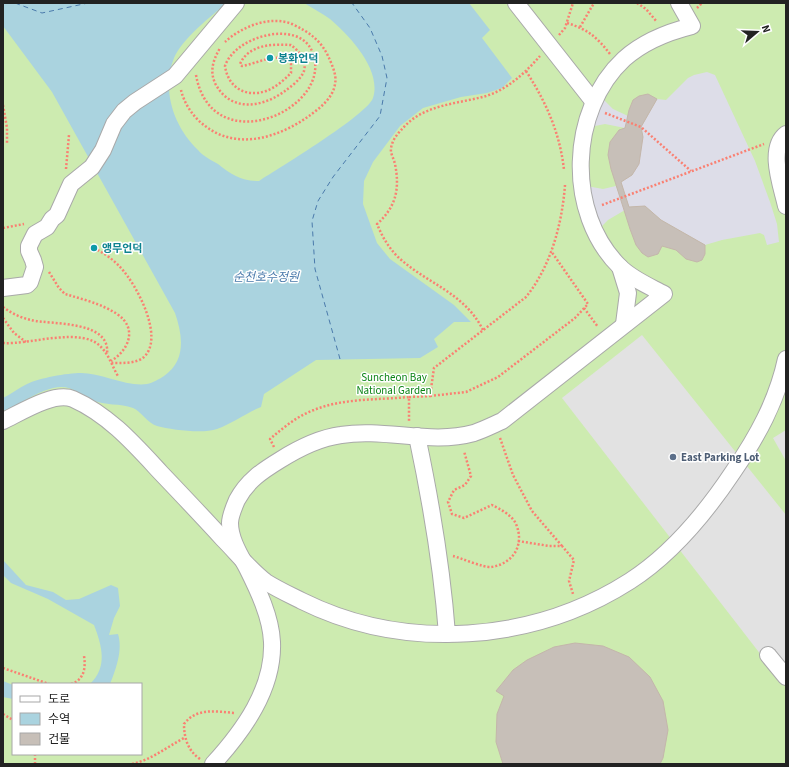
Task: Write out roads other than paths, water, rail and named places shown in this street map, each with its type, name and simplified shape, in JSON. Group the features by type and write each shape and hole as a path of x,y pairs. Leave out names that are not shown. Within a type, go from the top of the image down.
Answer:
{"street":[{"path":"3,288 27,285 30,282 35,268 34,260 28,251 32,239 35,234 47,228 52,219 57,215 71,184 92,167 103,150 114,124 124,111 134,102 185,72 236,3"},
{"path":"516,3 592,105"},
{"path":"207,762 233,742 257,703 270,670 272,642 258,590 242,559 232,534 230,523 237,501 248,483 262,470 314,442 342,435 378,433 413,436 459,435 474,433 502,421 607,337 664,294 632,277 620,267 607,252 596,232 588,210 581,185 581,163 583,138 592,105 624,58 652,40 665,34 692,26 679,3"},
{"path":"784,136 778,144 776,159 786,206"},
{"path":"620,267 628,293 624,324"},
{"path":"3,421 58,397 70,397 85,405 124,433 242,559 265,581 328,614 368,624 416,633 470,634 518,627 553,618 629,581 676,544 715,499 755,438 775,400 786,359"},
{"path":"413,436 429,490 439,553 447,634"},
{"path":"768,655 786,677"}],"water":[{"name":"순천호수정원","path":"3,3 227,3 213,14 183,43 174,58 170,70 169,83 172,107 182,130 190,141 207,158 237,177 259,181 340,128 367,106 373,98 375,87 373,76 369,65 355,44 330,19 304,3 469,3 490,30 482,38 512,78 502,88 487,93 461,97 423,108 400,126 373,162 364,181 363,204 377,243 390,259 454,305 471,322 454,322 434,339 438,347 420,358 316,360 264,394 261,407 217,429 187,431 157,426 133,408 123,405 97,402 70,388 65,387 46,390 3,411 3,398 27,384 53,376 81,373 97,375 131,384 147,384 156,381 171,370 176,363 181,348 181,339 175,313 52,92 3,26"},
{"path":"3,560 26,585 53,592 66,600 79,599 111,585 118,588 120,606 114,618 109,635 118,634 120,646 110,683 91,683 99,671 102,656 94,625 48,599 11,583 3,575"},
{"path":"3,681 12,685 12,699 3,697"}],"place":[{"name":"봉화언덕","path":"270,58"},
{"name":"앵무언덕","path":"94,248"},
{"name":"East Parking Lot","path":"673,457"}],"park label":[{"name":"Suncheon Bay National Garden","path":"394,383"}]}
